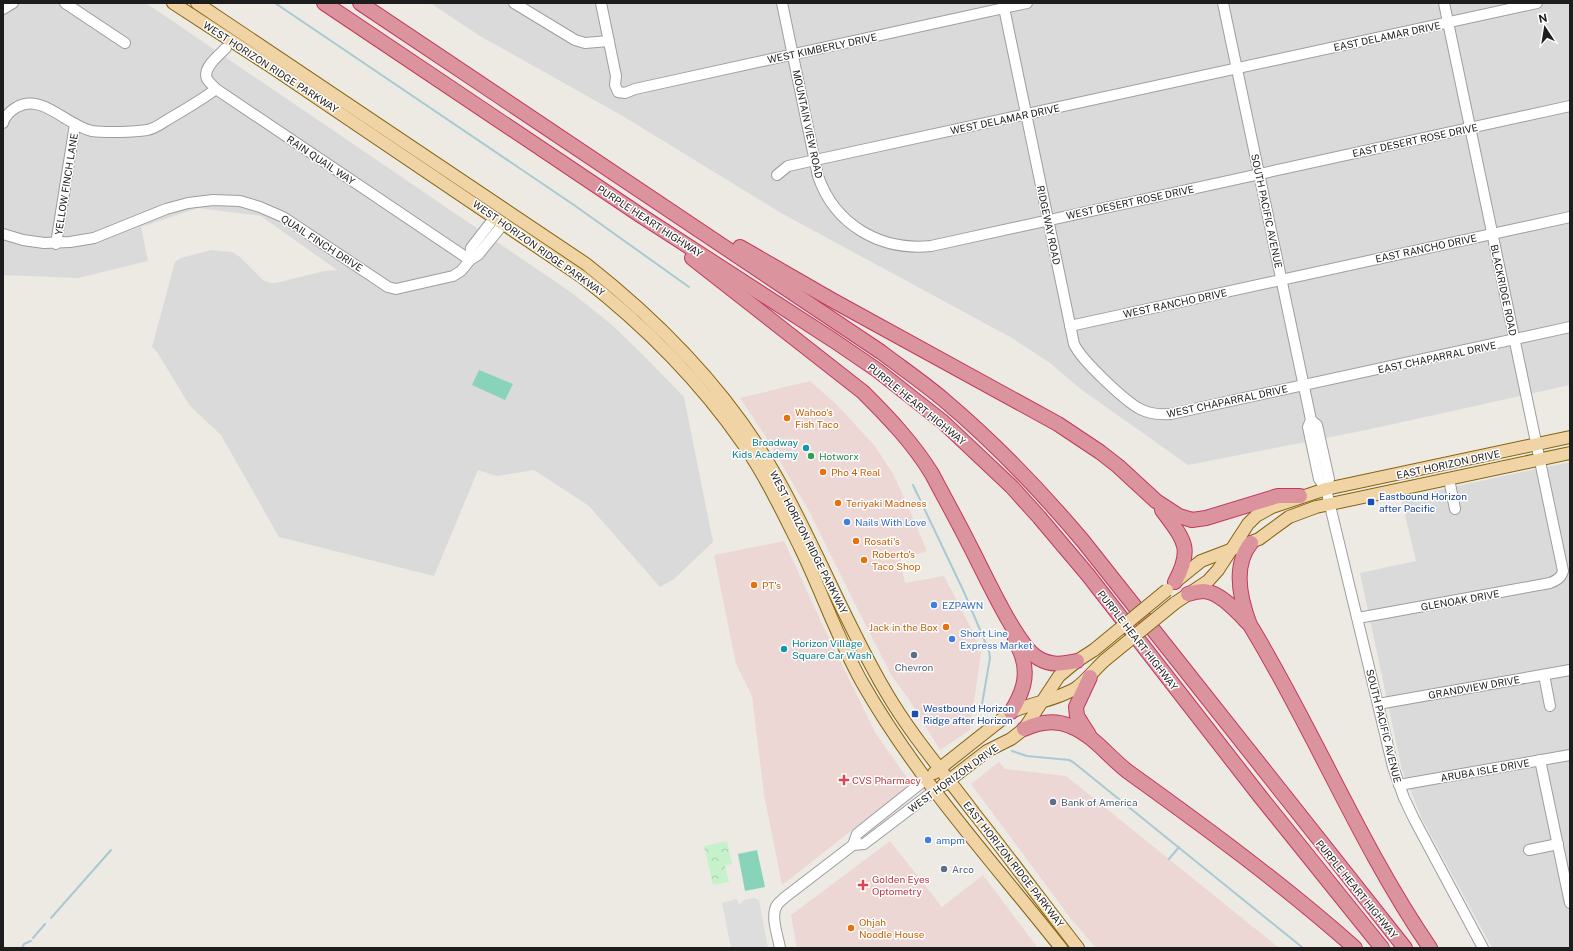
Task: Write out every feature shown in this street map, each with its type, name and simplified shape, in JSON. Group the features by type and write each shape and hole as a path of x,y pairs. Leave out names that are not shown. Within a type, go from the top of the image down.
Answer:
{"highway":[{"name":"PURPLE HEART HIGHWAY","path":"324,3 640,215 833,340 877,370 943,422 1012,487 1040,517 1088,575 1259,795 1382,948"},
{"name":"PURPLE HEART HIGHWAY","path":"360,3 881,352 943,399 1018,468 1050,501 1405,948"},
{"path":"627,181 832,300 1058,424 1100,452 1156,500 1185,519 1199,520 1278,496 1300,496"},
{"path":"640,215 688,256 863,392 887,416 920,454 1009,621 1028,649 1038,658 1047,662 1059,664 1077,661"},
{"path":"1156,500 1177,529 1184,544 1184,563 1171,586"},
{"path":"1252,543 1243,557 1240,574 1242,600 1250,625 1385,875 1409,917 1430,948"},
{"path":"1188,594 1203,591 1210,592 1231,606 1250,625"},
{"path":"1009,621 1022,658 1026,677 1022,692 1011,712"},
{"path":"1090,677 1076,704 1076,711 1091,737 1118,764 1257,867 1298,899 1355,948"},
{"path":"1024,729 1034,724 1055,722 1069,725 1091,737"}],"main road":[{"name":"WEST HORIZON RIDGE PARKWAY","path":"173,3 228,44 241,47 500,220 582,277 646,323 710,382 747,430 766,460 810,569 863,684 896,738 935,790"},
{"name":"WEST HORIZON RIDGE PARKWAY","path":"197,3 559,245 612,284 718,410 787,509 843,607 868,659 887,693 909,729 949,780"},
{"path":"216,15 228,29 228,44"},
{"path":"500,220 499,214 505,215 546,242 559,245"},
{"path":"718,410 723,408 726,409 738,426 747,430"},
{"name":"EAST HORIZON DRIVE","path":"1326,489 1570,437"},
{"name":"EAST HORIZON DRIVE","path":"1330,504 1570,453"},
{"name":"WEST HORIZON DRIVE","path":"926,779 1011,712 1075,688 1090,677 1105,660 1175,603 1208,581 1218,570 1243,530 1256,516 1272,507 1300,496 1326,489"},
{"name":"WEST HORIZON DRIVE","path":"935,790 987,751 1011,739 1024,729 1059,676 1077,661 1094,650 1201,561 1252,543 1268,534 1283,521 1295,514 1330,504"},
{"path":"830,613 843,607"},
{"name":"EAST HORIZON RIDGE PARKWAY","path":"949,780 1078,948"},
{"name":"EAST HORIZON RIDGE PARKWAY","path":"935,790 1060,947"},
{"path":"1060,947 1069,936"}],"street":[{"path":"3,9 13,3"},
{"path":"65,3 125,43"},
{"path":"514,3 575,40 585,43 609,41 601,3"},
{"name":"MOUNTAIN VIEW ROAD","path":"782,3 822,188 843,216 862,231"},
{"name":"WEST KIMBERLY DRIVE","path":"609,41 616,76 615,85 618,92 625,93 635,89 793,55 1003,6 1027,3"},
{"name":"SOUTH PACIFIC AVENUE","path":"1223,3 1311,420 1317,425 1329,478 1326,489 1393,767 1399,786 1414,819 1483,948"},
{"name":"BLACKRIDGE ROAD","path":"1444,3 1562,564 1563,571 1561,577"},
{"name":"EAST DELAMAR DRIVE","path":"1237,68 1537,3"},
{"name":"RIDGEWAY ROAD","path":"1003,6 1076,349 1088,363 1135,406 1150,413"},
{"name":"RAIN QUAIL WAY","path":"228,44 207,68 207,79 216,89 470,260"},
{"name":"WEST DELAMAR DRIVE","path":"777,175 788,166 1237,68"},
{"path":"3,123 11,110 21,105 31,103 43,106 76,124 93,131 150,130 202,100 216,89"},
{"name":"EAST DESERT ROSE DRIVE","path":"1259,174 1570,106"},
{"name":"YELLOW FINCH LANE","path":"56,244 76,124"},
{"name":"WEST DESERT ROSE DRIVE","path":"862,231 891,244 911,248 931,246 1259,174"},
{"name":"QUAIL FINCH DRIVE","path":"3,234 23,240 56,244 94,238 166,209 188,202 213,200 240,202 260,207 282,217 388,287 396,289 453,276 461,271 470,260 478,255 500,220"},
{"name":"EAST RANCHO DRIVE","path":"1281,280 1570,217"},
{"name":"WEST RANCHO DRIVE","path":"1070,326 1281,280"},
{"name":"EAST CHAPARRAL DRIVE","path":"1304,386 1570,328"},
{"name":"WEST CHAPARRAL DRIVE","path":"1150,413 1162,415 1175,414 1304,386"},
{"path":"1448,479 1455,509"},
{"name":"GLENOAK DRIVE","path":"1358,618 1550,583 1557,581 1561,577"},
{"name":"GRANDVIEW DRIVE","path":"1378,704 1570,670"},
{"path":"1544,675 1550,706"},
{"name":"ARUBA ISLE DRIVE","path":"1399,786 1570,754"},
{"path":"1540,760 1570,903"},
{"name":"WEST HORIZON DRIVE","path":"853,845 857,834 926,779"},
{"name":"WEST HORIZON DRIVE","path":"780,948 774,912 777,905 853,845 864,844 935,790"},
{"path":"1529,850 1558,844"}],"shaded area":[{"path":"3,3 146,3 572,293 611,324 684,397 713,542 674,579 660,587 589,506 534,470 497,476 478,470 434,576 279,537 221,435 190,406 157,352 152,347 175,262 181,258 211,250 232,252 240,257 263,280 270,283 276,283 324,271 337,270 261,216 198,208 141,227 148,261 78,278 3,275"},
{"path":"430,3 1570,3 1570,385 1366,430 1188,465 1082,390 1050,363 1012,338 781,213 621,115 480,36"},
{"path":"810,381 836,404 875,446 893,474 904,497 927,551 900,560 905,583 944,576 975,636 981,653 970,730 940,750 908,698 891,675 809,511 764,434 740,398"},
{"path":"1570,462 1570,948 1492,948 1422,819 1402,770 1360,573 1416,561 1401,498"},
{"path":"784,541 824,628 876,734 908,779 906,788 782,885 764,794 752,696 736,664 714,555"},
{"path":"999,762 1005,769 1066,776 1279,948 1096,948 1071,919 971,784"},
{"path":"890,841 942,907 983,875 1038,948 797,948 791,915"},
{"path":"754,898 759,900 768,948 731,948 722,903 737,899 739,905 744,900"}],"green space":[{"path":"479,370 513,384 505,400 472,385"},
{"path":"727,841 732,864 725,866 729,882 713,885 704,846"},
{"path":"757,850 765,887 745,891 738,854"}],"waterway":[{"path":"275,3 574,205 689,287"},
{"path":"913,485 964,592 989,651 990,658 981,710"},
{"path":"1012,751 1027,756 1069,760 1073,762 1303,948"},
{"path":"1169,859 1179,847"},
{"path":"51,918 111,850"},
{"path":"33,938 45,924"},
{"path":"22,948 24,944 31,941"}],"place":[{"name":"Wahoo's Fish Taco","path":"787,418"},
{"name":"Broadway Kids Academy","path":"806,448"},
{"name":"Hotworx","path":"811,456"},
{"name":"Pho 4 Real","path":"823,472"},
{"name":"Eastbound Horizon after Pacific","path":"1371,502"},
{"name":"Teriyaki Madness","path":"838,503"},
{"name":"Nails With Love","path":"847,522"},
{"name":"Rosati's","path":"856,541"},
{"name":"Roberto's Taco Shop","path":"864,560"},
{"name":"PT's","path":"754,585"},
{"name":"EZPAWN","path":"934,605"},
{"name":"Jack in the Box","path":"946,627"},
{"name":"Short Line Express Market","path":"952,639"},
{"name":"Horizon Village Square Car Wash","path":"784,649"},
{"name":"Chevron","path":"914,655"},
{"name":"Westbound Horizon Ridge after Horizon","path":"915,714"},
{"name":"CVS Pharmacy","path":"844,780"},
{"name":"Bank of America","path":"1053,802"},
{"name":"ampm","path":"928,840"},
{"name":"Arco","path":"944,869"},
{"name":"Golden Eyes Optometry","path":"863,885"},
{"name":"Ohjah Noodle House","path":"851,928"}]}
